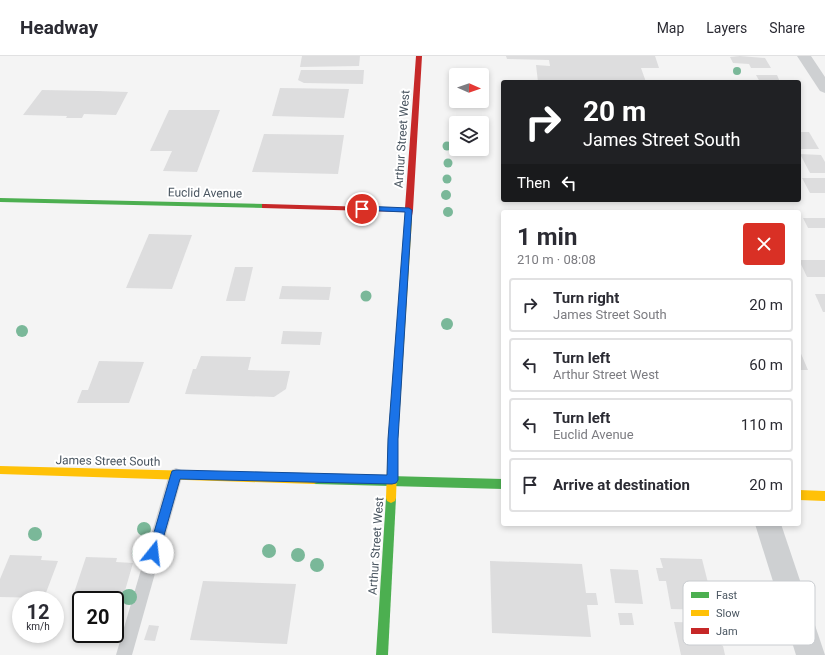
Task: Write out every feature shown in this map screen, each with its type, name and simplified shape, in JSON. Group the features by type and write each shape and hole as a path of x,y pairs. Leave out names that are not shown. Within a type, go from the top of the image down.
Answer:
{"street":[{"name":"Arthur Street West","path":"382,655 393,439 419,56"},
{"path":"804,56 825,88"},
{"name":"Euclid Avenue","path":"0,200 409,210"},
{"name":"James Street South","path":"0,470 501,484"},
{"path":"801,495 825,496"},
{"path":"769,526 787,581"},
{"path":"808,645 811,655"}],"lane":[{"path":"124,655 176,474"}],"building":[{"path":"302,56 360,56 359,66 300,67"},
{"path":"506,56 655,56 659,68 641,68 645,80 538,80 536,65 550,66 549,60 507,59"},
{"path":"740,56 765,58 771,68 751,68 749,64 733,63 730,57"},
{"path":"301,70 364,70 363,84 304,83 298,80"},
{"path":"756,75 777,75 779,80 759,80"},
{"path":"280,88 349,89 344,118 272,116"},
{"path":"42,90 128,92 116,115 84,114 82,118 66,118 67,116 23,115"},
{"path":"169,110 220,110 197,172 163,171 172,151 150,151"},
{"path":"801,132 809,132 819,149 801,149"},
{"path":"264,134 344,135 338,174 252,172"},
{"path":"801,154 821,155 825,162 825,173 810,173"},
{"path":"802,178 825,178 825,193 810,193"},
{"path":"803,218 825,218 825,228 808,228"},
{"path":"149,234 192,235 172,289 126,288"},
{"path":"801,260 825,260 825,277 807,277 801,264"},
{"path":"235,267 253,267 245,301 226,301"},
{"path":"282,286 331,287 329,300 279,299"},
{"path":"815,294 825,294 825,312 823,312"},
{"path":"283,331 322,332 320,345 281,344"},
{"path":"801,354 808,370 801,370"},
{"path":"201,356 251,357 248,370 290,371 286,389 274,397 185,394 193,369 196,369"},
{"path":"99,361 144,362 129,403 77,403 82,390 88,390"},
{"path":"10,555 42,556 41,560 58,561 47,591 12,591 12,597 0,597 0,579"},
{"path":"86,557 117,558 116,562 133,563 124,594 124,591 75,591"},
{"path":"660,558 702,559 708,581 683,581 683,609 671,609 666,581 659,581 656,568 663,568"},
{"path":"490,561 582,564 586,593 596,593 598,605 587,605 591,637 492,633"},
{"path":"610,569 638,570 643,604 615,603"},
{"path":"203,581 296,584 287,644 190,640"},
{"path":"618,613 632,613 634,625 620,625"},
{"path":"674,622 683,622 683,645 721,645 723,646 725,655 681,655"},
{"path":"149,625 159,626 155,641 144,640"}],"traffic: fast":[{"path":"0,200 265,206"},
{"path":"314,479 501,484"},
{"path":"382,655 391,498"}],"traffic: slow":[{"path":"391,498 393,439 408,219"},
{"path":"0,470 314,479"},
{"path":"801,495 825,496"}],"traffic: jam":[{"path":"408,219 419,56"},
{"path":"265,206 409,210"}],"route":[{"path":"153,553 176,474 392,480 393,439 406,234 409,210 362,209"}]}
